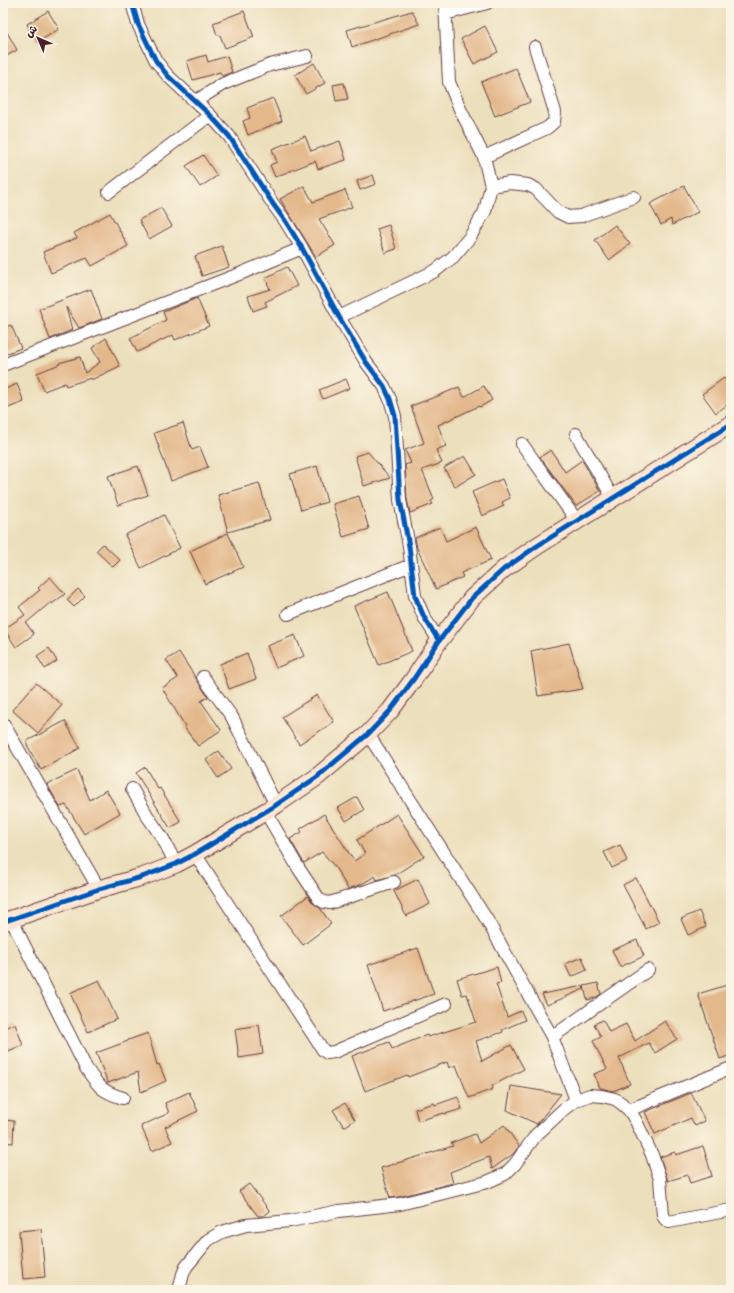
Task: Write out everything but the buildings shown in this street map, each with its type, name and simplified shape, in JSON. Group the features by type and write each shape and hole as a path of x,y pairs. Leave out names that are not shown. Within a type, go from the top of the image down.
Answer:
{"street":[{"path":"132,3 138,24 156,61 168,76 196,101 228,136 286,222 302,248 339,317 366,362 384,386 392,404 395,416 400,500 409,546 415,596 424,617 439,641"},
{"path":"339,317 435,271 453,257 470,237 485,211 491,186 484,158 460,109 449,82 445,9 487,3"},
{"path":"484,158 547,128 554,122 555,112 534,47"},
{"path":"196,101 223,84 270,65 307,56"},
{"path":"110,192 210,115"},
{"path":"491,186 510,183 528,185 536,189 558,212 568,217 581,216 634,197"},
{"path":"3,366 242,273 302,248"},
{"path":"123,1098 110,1094 99,1087 86,1068 7,921 99,889 142,878 176,864 270,808 317,777 368,734 390,711 439,641 472,598 504,569 537,546 731,424"},
{"path":"576,434 613,498"},
{"path":"522,444 577,521"},
{"path":"288,614 411,565"},
{"path":"203,677 232,717 270,808 319,899 330,903 394,882"},
{"path":"3,723 99,889"},
{"path":"368,734 487,920 552,1037 576,1100"},
{"path":"132,789 148,817 162,837 176,864"},
{"path":"195,854 323,1050 328,1053 334,1052 446,1004"},
{"path":"552,1037 648,970"},
{"path":"629,1110 731,1068"},
{"path":"179,1290 186,1267 208,1240 222,1232 246,1225 290,1221 339,1211 400,1204 487,1182 505,1174 515,1164 536,1134 576,1100 590,1095 615,1099 629,1110 636,1121 652,1154 660,1179 662,1215 665,1219 669,1222 731,1210"}],"cycle path":[{"path":"132,3 138,24 156,61 168,76 210,115 229,136 286,222 302,248 339,317 366,362 384,386 395,416 400,500 409,546 415,596 424,617 439,641"},
{"path":"3,922 99,889 142,877 176,864 276,805 317,777 368,734 390,711 439,641 472,598 504,569 537,546 731,424"}]}
